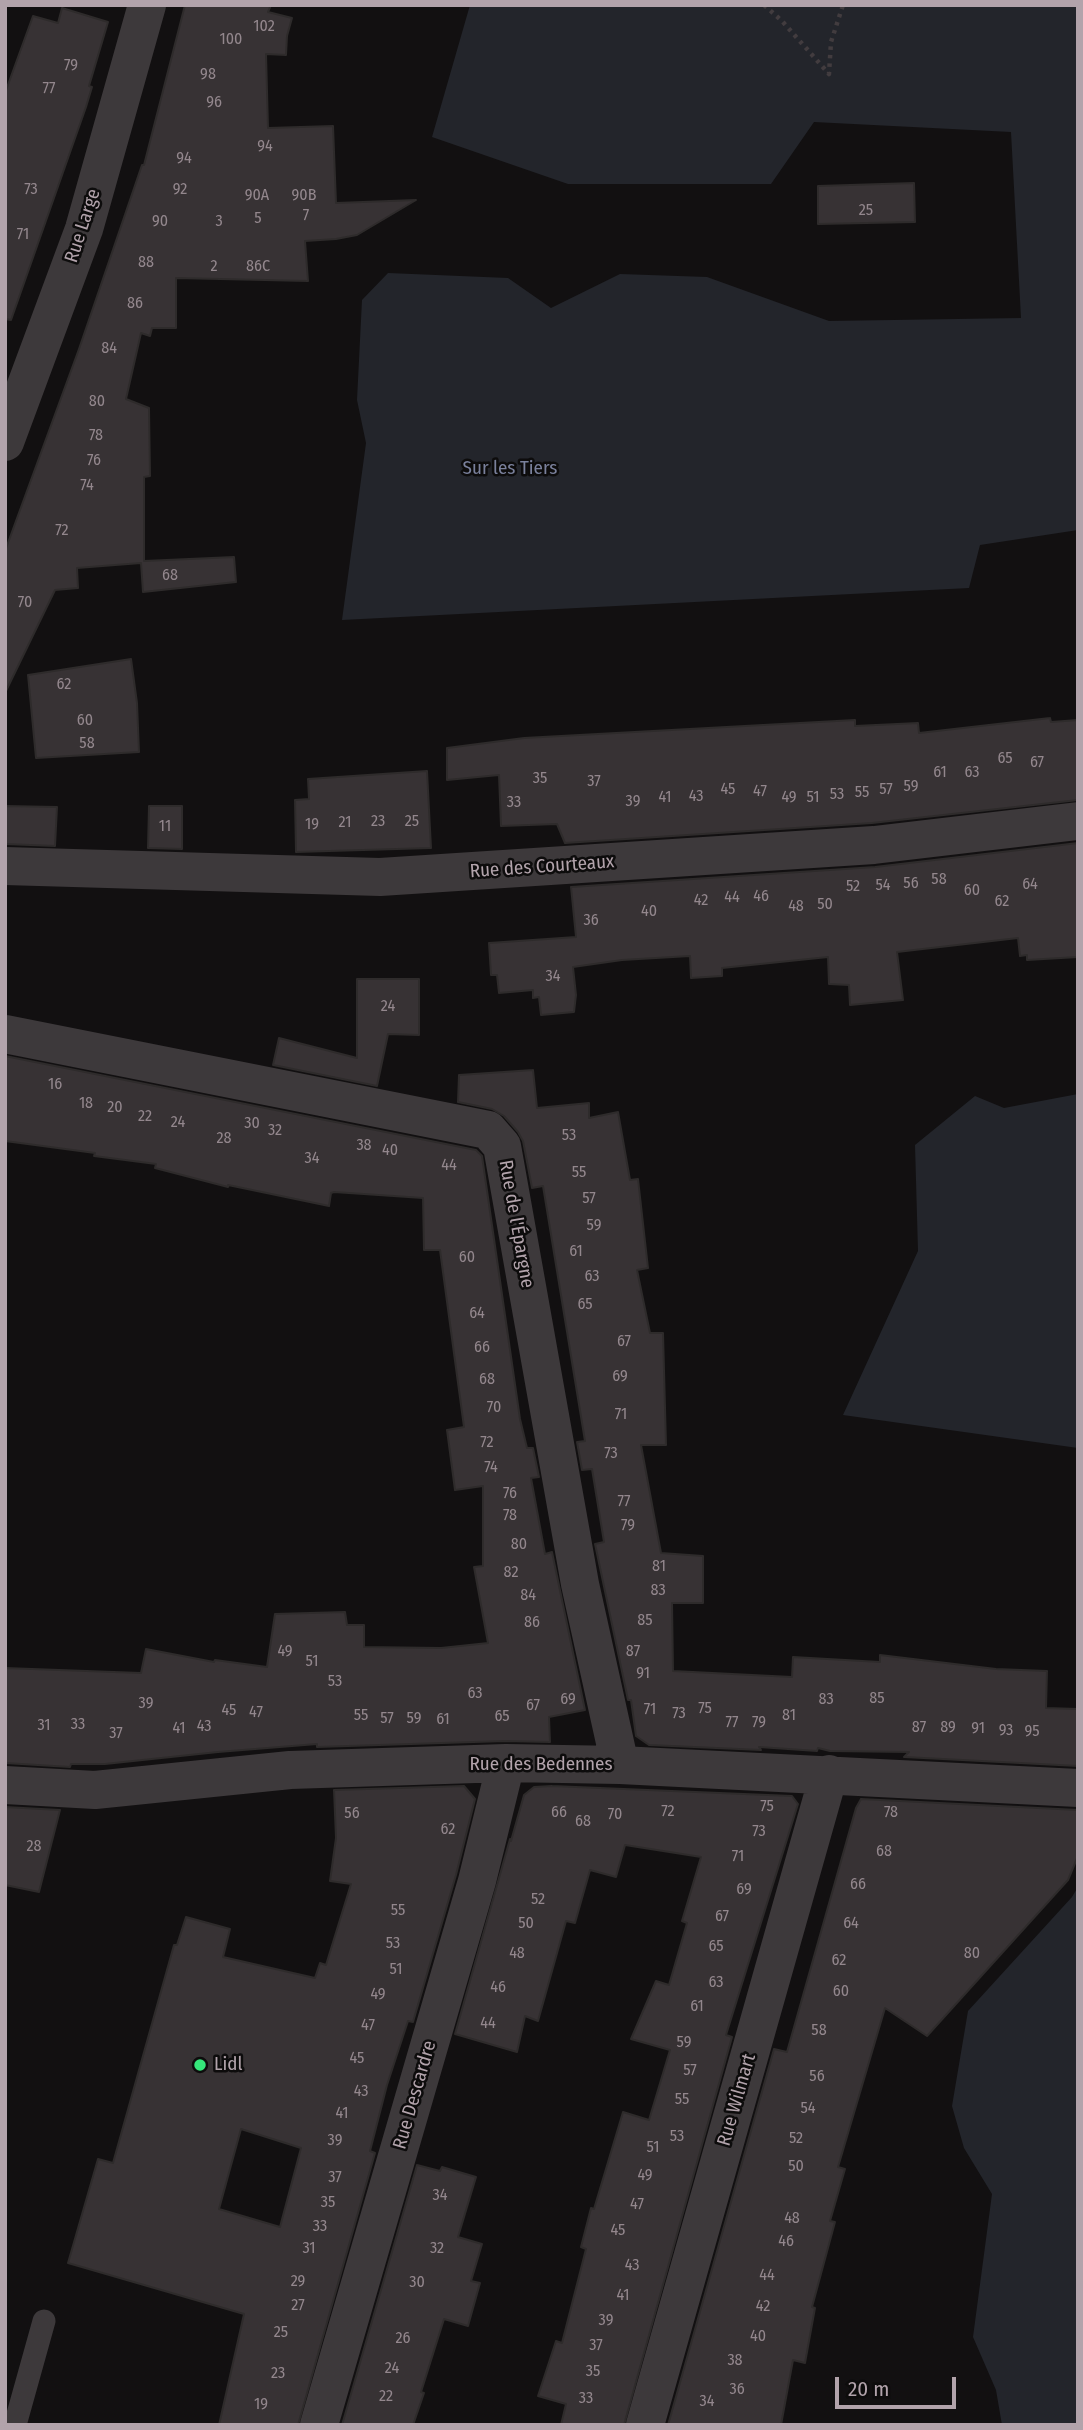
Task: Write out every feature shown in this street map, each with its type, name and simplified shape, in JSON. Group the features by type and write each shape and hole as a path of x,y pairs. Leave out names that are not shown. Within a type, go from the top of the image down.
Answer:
{"street":[{"name":"Rue Large","path":"5,442 84,229 147,5"},
{"name":"Rue des Courteaux","path":"5,866 380,877 874,845 1078,821"},
{"name":"Rue de l'Épargne","path":"5,1034 488,1130 502,1146 580,1584 620,1765"},
{"name":"Rue des Bedennes","path":"5,1785 95,1790 290,1770 506,1763 830,1774 1078,1788"},
{"name":"Rue Descardre","path":"318,2425 477,1881 506,1763"},
{"name":"Rue Wilmart","path":"645,2425 830,1774"}],"lane":[{"path":"15,2425 44,2321"}],"path":[{"path":"764,5 782,21 829,74 831,42 843,5"}],"green space":[{"name":"Sur les Tiers","path":"470,5 1078,5 1078,530 980,545 969,588 342,620 366,443 357,400 362,300 388,273 508,278 551,308 620,274 707,277 829,321 1021,318 1011,132 814,122 771,184 568,184 432,137"},
{"path":"1078,1094 1078,1448 843,1415 918,1251 915,1145 975,1096 1004,1108"},
{"path":"1078,1887 1078,2425 1002,2425 996,2390 973,2337 992,2194 964,2148 952,2106 968,2011 1072,1897"}],"building":[{"path":"185,5 271,5 268,12 292,18 286,55 266,54 268,128 333,126 336,203 416,200 357,235 305,241 308,281 176,278 176,328 152,328 150,336 141,333 126,399 149,408 150,476 144,477 144,561 234,557 236,582 143,592 141,563 77,568 78,588 55,590 5,693 5,551 144,165"},
{"path":"62,8 108,22 89,86 92,87 86,107 11,320 5,319 5,93 33,16 58,23"},
{"path":"914,183 915,222 818,224 818,186"},
{"path":"131,659 137,703 139,752 36,758 28,675"},
{"path":"1050,718 1051,722 1078,720 1078,800 872,823 565,843 557,824 501,826 499,775 447,780 447,748 524,738 855,720 855,726 918,723 919,733"},
{"path":"427,771 431,848 296,852 295,800 309,799 308,779"},
{"path":"5,806 57,807 55,846 5,844"},
{"path":"149,806 182,806 182,849 148,848"},
{"path":"1078,843 1078,957 1027,960 1027,955 1020,956 1018,938 897,952 903,1000 850,1005 849,985 829,984 828,957 722,968 722,976 691,978 690,956 622,960 573,967 576,995 574,1012 541,1015 539,997 533,998 533,990 499,993 497,975 491,975 489,943 576,937 571,887 875,867"},
{"path":"357,979 419,979 419,1035 388,1034 377,1086 273,1065 279,1038 357,1058"},
{"path":"5,1056 476,1150 482,1156 520,1419 527,1448 533,1448 539,1477 531,1478 545,1554 552,1552 585,1710 549,1717 550,1742 317,1747 317,1744 105,1764 71,1764 70,1767 5,1763 5,1668 141,1673 146,1649 214,1662 267,1667 275,1614 345,1612 347,1625 364,1625 364,1647 441,1648 488,1643 474,1567 483,1566 483,1486 455,1490 447,1430 464,1427 440,1250 424,1250 423,1198 334,1192 331,1193 329,1206 228,1187 155,1168 156,1164 5,1141"},
{"path":"533,1070 537,1108 589,1103 589,1118 618,1112 630,1180 638,1179 648,1268 637,1270 650,1333 663,1333 666,1445 641,1445 661,1553 703,1556 703,1603 672,1603 673,1671 792,1677 793,1657 880,1662 880,1655 996,1669 1047,1671 1046,1708 1078,1709 1078,1766 904,1757 909,1752 649,1745 636,1736 631,1700 628,1700 595,1544 604,1542 592,1469 582,1470 577,1442 585,1441 543,1186 532,1188 523,1141 504,1116 492,1109 458,1102 459,1075"},
{"path":"464,1786 475,1799 413,2022 408,2021 387,2085 370,2151 375,2153 298,2425 219,2425 244,2314 68,2263 98,2159 113,2163 174,1945 177,1945 186,1917 230,1929 223,1957 315,1978 320,1963 326,1965 351,1884 330,1881 336,1838 334,1790","holes":["241,2129 301,2148 280,2227 219,2209"]},
{"path":"534,1787 792,1796 798,1804 726,2035 732,2037 624,2425 561,2425 566,2404 538,2396 556,2341 562,2343 586,2249 581,2247 591,2208 594,2209 623,2112 649,2120 670,2050 631,2039 656,1981 669,1985 687,1923 682,1921 701,1857 625,1845 616,1877 590,1870 575,1923 566,1921 538,2021 525,2016 517,2052 455,2034 524,1795"},
{"path":"861,1799 1078,1810 1078,1856 1068,1880 927,2036 885,2008 838,2167 845,2169 830,2221 835,2222 812,2307 815,2308 805,2363 793,2360 781,2425 668,2425 774,2049 787,2052 856,1808"},
{"path":"5,1807 60,1810 39,1892 5,1885"},
{"path":"417,2165 440,2171 442,2167 476,2177 458,2237 482,2244 471,2281 480,2283 468,2326 444,2319 413,2425 342,2425"}],"place":[{"name":"Lidl","path":"200,2065"}]}
